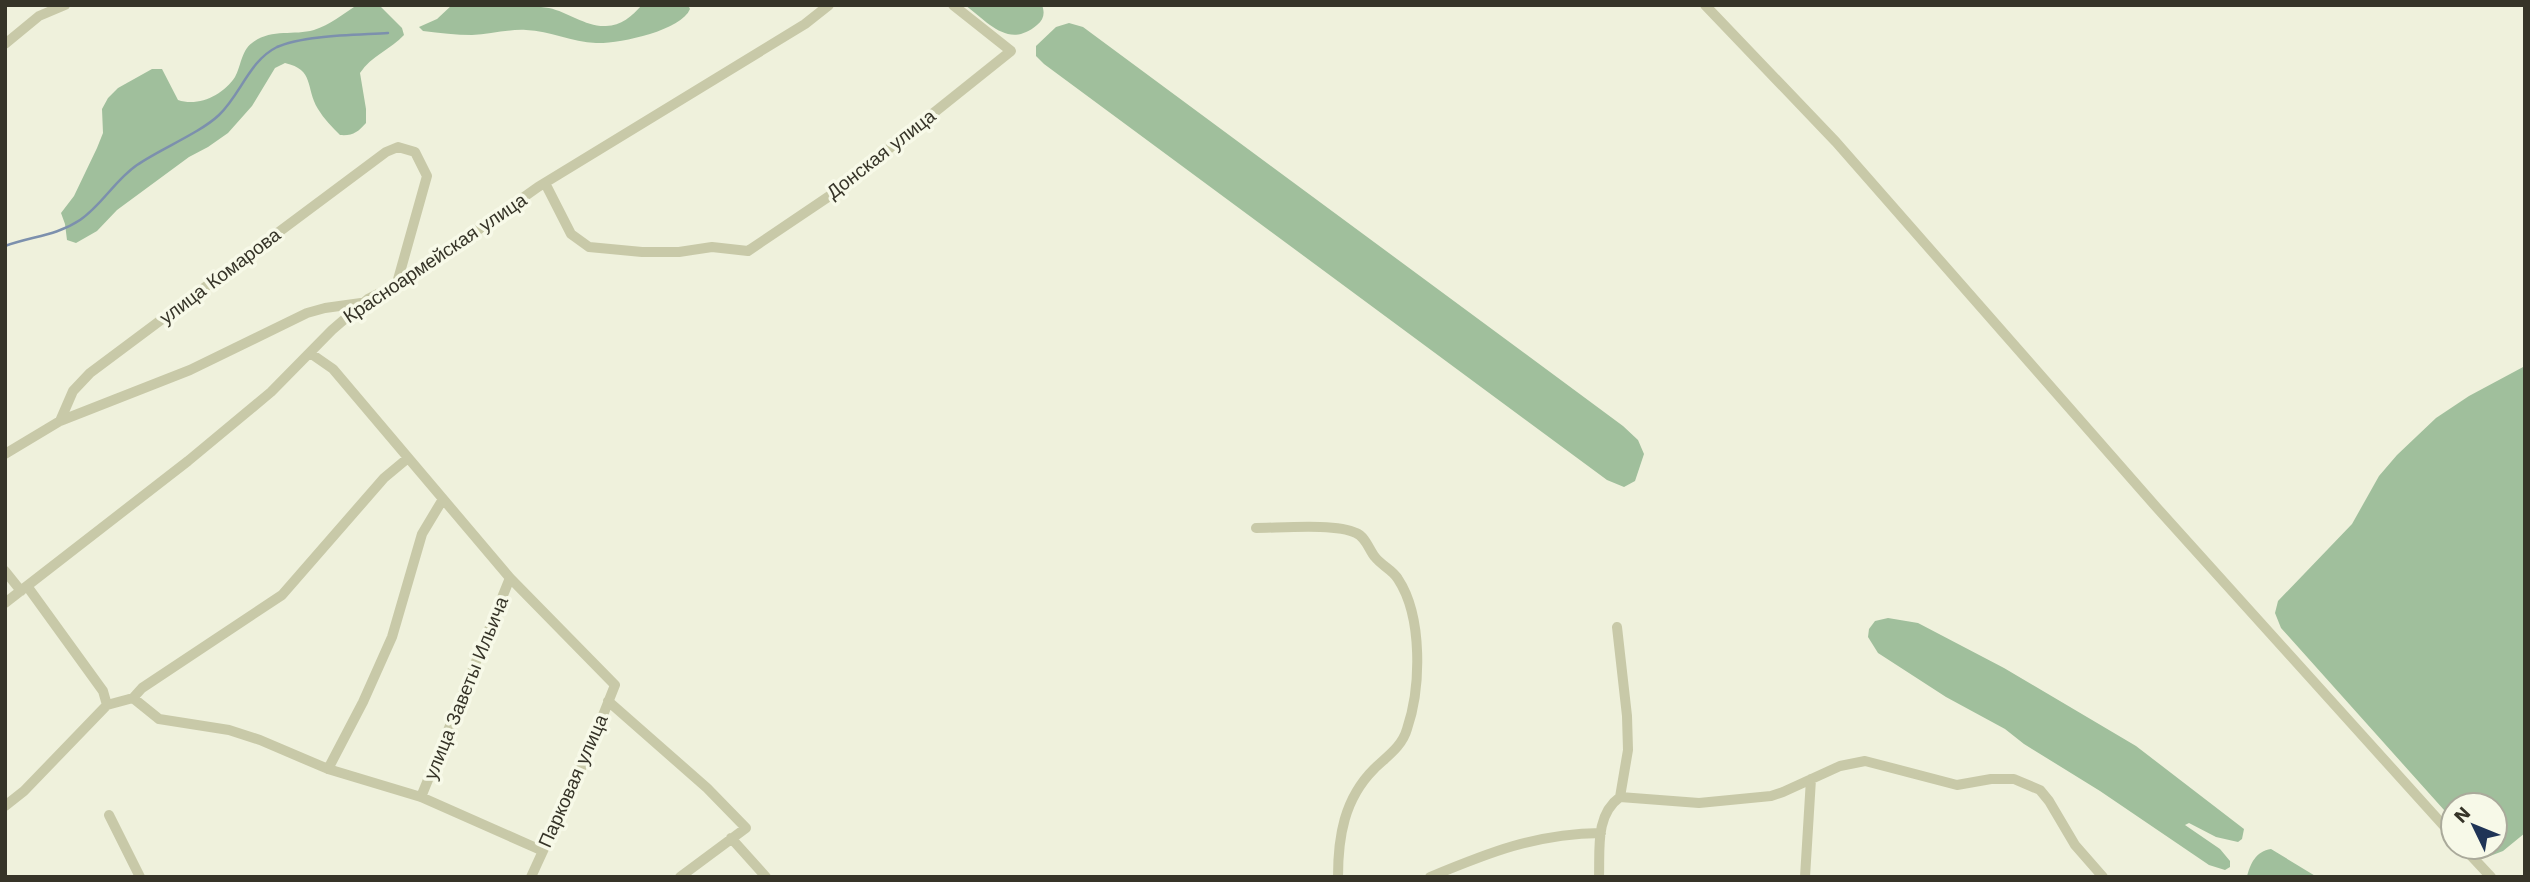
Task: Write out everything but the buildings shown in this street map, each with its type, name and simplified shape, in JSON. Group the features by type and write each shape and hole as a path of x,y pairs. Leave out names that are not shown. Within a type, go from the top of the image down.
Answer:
{"street":[{"path":"5,44 39,16 65,5"},
{"name":"Красноармейская улица","path":"5,603 271,392 363,303 434,263 545,183 805,24 829,5"},
{"name":"Донская улица","path":"545,183 571,234 589,247 642,253 679,252 712,247 748,251 831,195 1011,51 953,5"},
{"path":"1705,5 1836,142 2208,566 2439,821"},
{"name":"улица Комарова","path":"60,421 73,391 90,373 386,152 398,147 409,148 415,152 427,176 397,283"},
{"path":"5,454 60,421 190,370 307,313 363,303"},
{"path":"310,353 333,369 510,578"},
{"path":"5,806 24,791 107,705 133,698 142,688 282,595 384,478 408,457"},
{"path":"328,769 363,702 392,637 422,534 443,499"},
{"path":"1256,528 1330,528 1353,531 1361,535 1375,558 1399,579 1412,615 1417,679 1407,730 1396,748 1357,789 1343,822 1338,846 1338,877"},
{"path":"5,571 24,589 103,691 107,705"},
{"name":"улица Заветы Ильича","path":"421,797 510,578"},
{"name":"Парковая улица","path":"510,578 615,685 531,877"},
{"path":"1617,627 1628,750 1620,797"},
{"name":"улица Заветы Ильича","path":"133,698 159,719 229,730 260,740 328,769 421,797 543,851"},
{"path":"608,701 707,788 746,828 680,877"},
{"path":"1599,877 1601,834 1606,811 1620,797 1699,803 1771,796 1840,766 1865,761 1957,785 1991,779 2014,779 2040,790 2076,845 2103,877"},
{"path":"1805,877 1811,779"},
{"path":"109,815 140,877"},
{"path":"1430,877 1516,844 1570,834 1601,834"},
{"path":"731,838 766,877"},
{"path":"2476,861 2491,877"}],"green space":[{"path":"357,5 379,5 402,28 404,35 360,73 366,123 358,131 340,135 318,109 305,75 301,70 285,63 275,68 252,106 228,133 189,157 117,210 97,231 76,243 67,240 61,213 74,196 103,133 102,109 118,88 152,69 162,69 178,100 202,101 217,94 230,83 246,50 259,38 314,30"},
{"path":"452,5 549,8 599,26 626,20 642,5 688,5 690,9 675,24 662,30 606,43 526,30 466,35 423,31 419,27 437,19"},
{"path":"965,5 1042,5 1044,13 1039,23 1027,32 1017,35 991,26"},
{"path":"1069,23 1083,27 1623,426 1638,440 1644,454 1635,481 1624,487 1607,480 1044,64 1036,56 1036,46 1056,27"},
{"path":"2525,366 2525,833 2509,846 2509,791 2439,791 2439,804 2281,628 2275,613 2278,601 2352,524 2379,476 2397,455 2436,418 2469,396"},
{"path":"1888,618 1918,623 2004,668 2136,746 2244,829 2242,839 2238,842 2216,837 2189,823 2185,825 2220,849 2230,861 2230,867 2225,870 2209,865 2005,729 1946,697 1878,653 1868,637 1869,629 1875,621"},
{"path":"2271,849 2317,877 2247,877 2254,859 2261,852"}],"waterway":[{"path":"5,246 53,233 80,220 137,165 219,115 252,69 267,53 277,47 316,38 388,33"}]}
